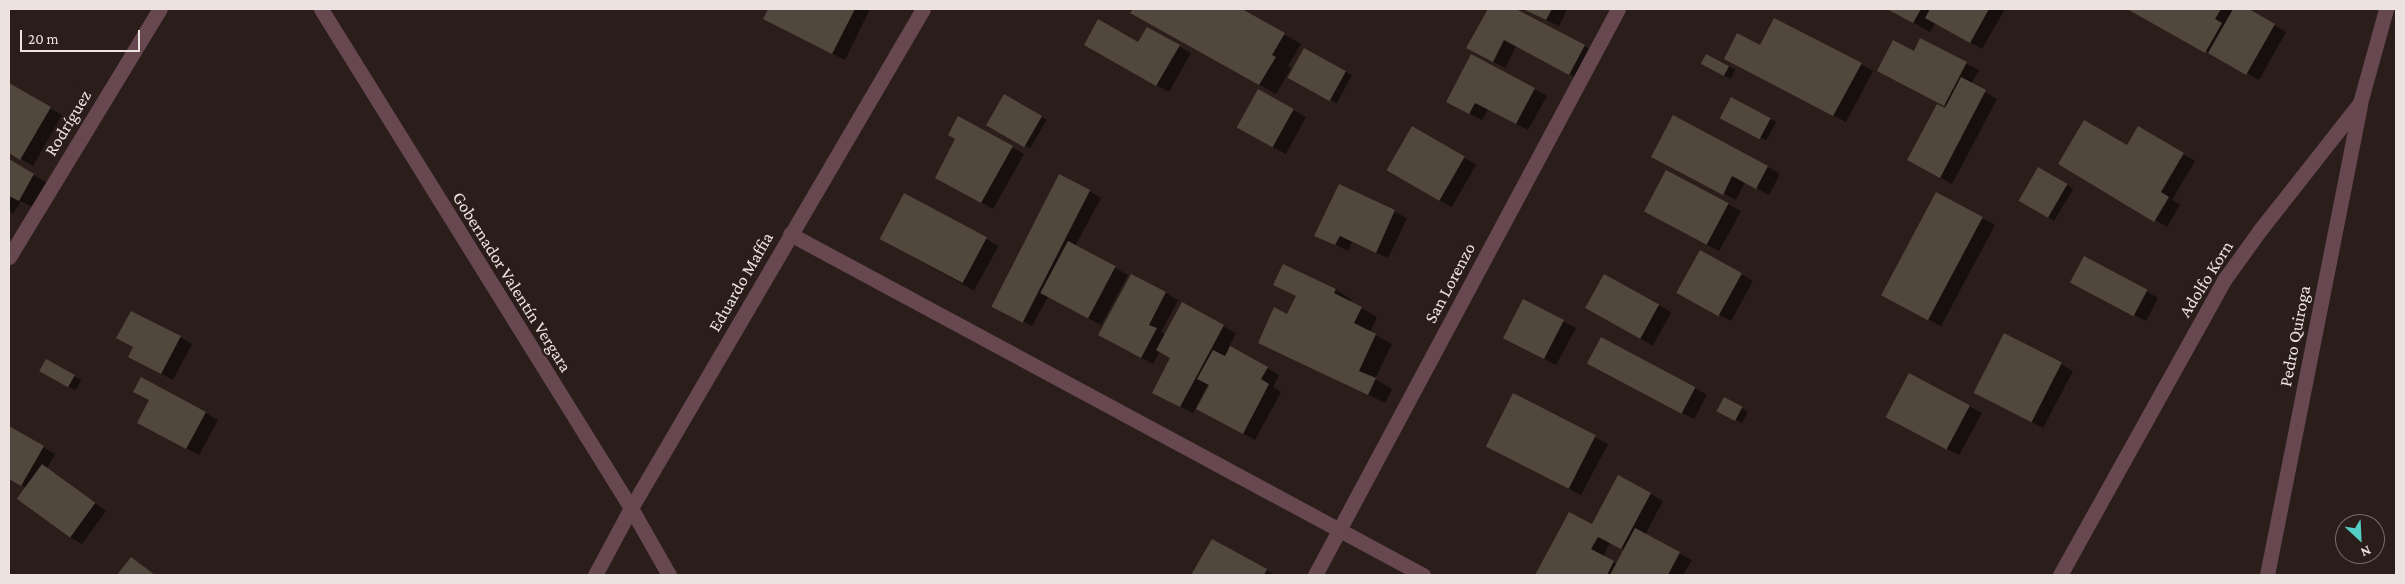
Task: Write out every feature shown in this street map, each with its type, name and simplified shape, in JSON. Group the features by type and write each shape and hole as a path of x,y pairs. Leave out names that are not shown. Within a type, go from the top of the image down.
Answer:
{"street":[{"name":"Rodríguez","path":"9,258 160,9"},
{"name":"Gobernador Valentín Vergara","path":"321,9 630,508 669,575"},
{"name":"Eduardo Maffia","path":"595,575 630,508 923,9"},
{"name":"San Lorenzo","path":"1315,575 1618,9"},
{"name":"Adolfo Korn","path":"2060,575 2224,280 2260,230 2360,104 2386,9"},
{"name":"Pedro Quiroga","path":"2267,575 2360,104"},
{"path":"790,234 1423,575"}],"building":[{"path":"768,9 855,9 832,54 763,19"},
{"path":"1133,9 1242,9 1285,33 1272,55 1276,57 1259,85 1130,13"},
{"path":"1488,9 1516,9 1585,45 1569,75 1504,40 1493,62 1466,48"},
{"path":"1523,9 1552,9 1546,20"},
{"path":"1887,9 1921,9 1913,23"},
{"path":"1930,9 1989,9 1970,43 1925,18"},
{"path":"2127,9 2221,9 2215,19 2222,23 2205,53"},
{"path":"2233,9 2249,9 2275,24 2246,75 2208,53"},
{"path":"1774,18 1862,63 1833,116 1724,59 1737,33 1760,45"},
{"path":"1098,19 1138,42 1147,27 1180,45 1156,86 1084,45"},
{"path":"1920,38 1967,62 1944,106 1877,71 1893,40 1914,51"},
{"path":"1304,48 1346,71 1329,101 1288,78"},
{"path":"1471,54 1535,88 1516,124 1475,103 1469,114 1446,102"},
{"path":"1706,54 1729,66 1724,76 1701,64"},
{"path":"1961,77 1986,90 1940,178 1907,160 1937,104 1945,108"},
{"path":"9,83 51,107 20,160 9,153"},
{"path":"1258,89 1294,109 1273,147 1237,127"},
{"path":"1004,94 1042,116 1024,147 986,125"},
{"path":"1731,97 1771,118 1759,139 1720,118"},
{"path":"1673,115 1768,166 1756,189 1732,176 1723,195 1651,157"},
{"path":"958,116 1013,146 981,203 935,178 955,139 948,135"},
{"path":"2084,120 2127,145 2138,126 2184,153 2161,192 2169,197 2154,222 2058,164"},
{"path":"1412,126 1465,156 1439,201 1386,170"},
{"path":"9,159 34,174 19,201 9,196"},
{"path":"2038,167 2067,184 2048,218 2018,201"},
{"path":"1666,170 1729,203 1707,245 1644,211"},
{"path":"1059,174 1090,190 1023,323 991,307"},
{"path":"1339,184 1395,210 1376,253 1340,236 1335,245 1314,236"},
{"path":"1936,192 1983,217 1928,320 1881,295"},
{"path":"904,193 987,237 963,283 880,239"},
{"path":"1068,241 1116,266 1088,318 1040,293"},
{"path":"1700,250 1742,273 1718,316 1676,293"},
{"path":"2084,256 2148,290 2133,316 2070,282"},
{"path":"1283,264 1336,289 1334,293 1362,307 1354,323 1376,334 1359,371 1376,378 1368,395 1258,343 1274,307 1287,314 1296,296 1273,285"},
{"path":"1131,274 1166,292 1149,325 1157,328 1141,358 1098,335"},
{"path":"1604,274 1659,305 1640,339 1585,308"},
{"path":"1523,299 1564,320 1544,359 1503,338"},
{"path":"1182,302 1224,325 1180,407 1152,393 1170,358 1156,350"},
{"path":"131,311 181,336 161,374 128,357 133,347 116,338"},
{"path":"2004,333 2062,363 2031,422 1974,393"},
{"path":"1601,337 1695,387 1681,414 1587,363"},
{"path":"1230,346 1268,367 1261,379 1269,384 1243,434 1196,409 1209,385 1197,379 1213,350 1225,356"},
{"path":"46,359 75,375 68,387 39,371"},
{"path":"1909,373 1970,405 1946,450 1886,417"},
{"path":"141,377 206,412 186,449 137,423 149,400 133,392"},
{"path":"1513,393 1596,435 1569,489 1486,446"},
{"path":"1724,397 1743,407 1735,421 1716,411"},
{"path":"9,426 44,446 21,486 9,479"},
{"path":"42,464 95,503 70,538 17,499"},
{"path":"1618,475 1651,493 1621,549 1598,537 1591,549 1614,561 1607,575 1535,575 1569,512 1592,524"},
{"path":"1635,528 1680,552 1668,575 1610,575"},
{"path":"1212,539 1267,569 1264,575 1191,575"},
{"path":"131,557 155,575 117,575"}]}
